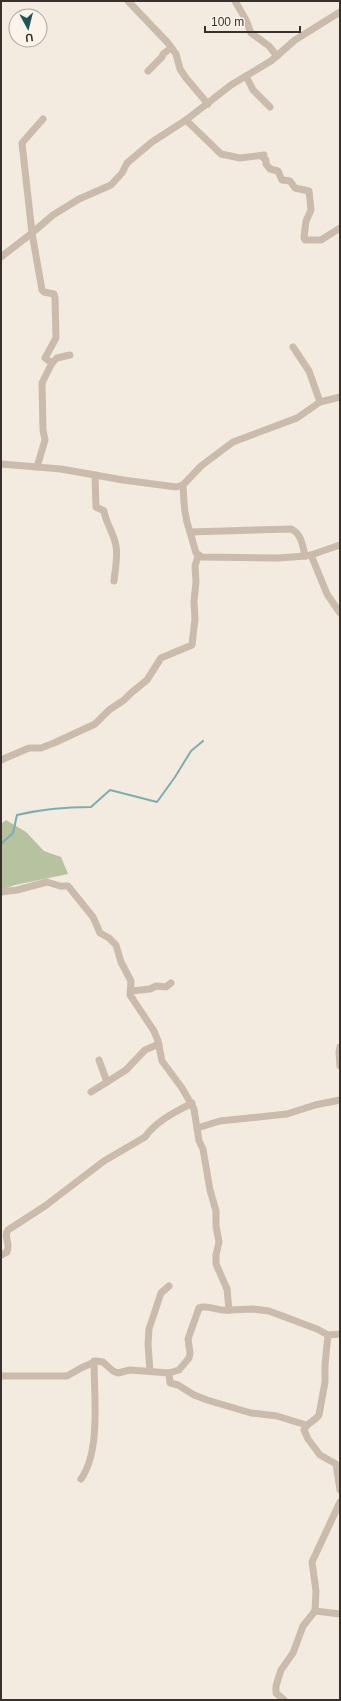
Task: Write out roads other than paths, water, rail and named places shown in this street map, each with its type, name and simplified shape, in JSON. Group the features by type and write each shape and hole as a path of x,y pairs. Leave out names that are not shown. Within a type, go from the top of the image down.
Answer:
{"street":[{"path":"128,1 176,54 180,69 208,104"},
{"path":"235,1 251,32 269,46 277,56"},
{"path":"1,257 32,234 53,215 79,199 111,185 122,173 124,166 152,142 186,120 231,85 277,56 295,40 340,12"},
{"path":"148,70 171,48"},
{"path":"246,76 253,90 270,107"},
{"path":"43,119 22,142 32,234 42,290 44,292 54,294 55,298 56,338 45,358 52,363"},
{"path":"186,120 221,154 240,158 264,155 266,164 270,169 278,171 282,180 290,181 295,188 309,191 311,209 306,221 305,240 321,240 340,228"},
{"path":"293,347 309,371 320,402"},
{"path":"37,467 45,440 43,430 42,383 52,363 57,358 70,355"},
{"path":"1,464 61,469 170,486 183,485 201,466 233,442 297,418 320,402 340,397"},
{"path":"95,475 96,507 103,510 106,523 111,527 116,547 114,581"},
{"path":"1,760 29,748 43,747 54,743 94,724 147,680 161,658 192,645 195,619 195,570 198,556 194,548 183,506 183,485"},
{"path":"190,532 291,529 297,532 327,594 340,612"},
{"path":"198,556 279,558 308,555 340,545"},
{"path":"1,892 17,890 47,882 60,886 68,886 93,917 100,933 109,938 116,945 131,981 130,995 154,1031 162,1061 192,1103 196,1114 197,1128 210,1190 216,1210 216,1226 219,1242 216,1255 216,1267 227,1289 229,1310"},
{"path":"131,990 150,989 156,986 166,987 171,983"},
{"path":"91,1092 126,1070 145,1050 158,1044"},
{"path":"340,1047 338,1052 340,1066"},
{"path":"99,1060 107,1082"},
{"path":"197,1128 220,1121 287,1114 315,1105 340,1100"},
{"path":"1,1255 8,1252 9,1248 6,1235 8,1230 45,1206 104,1161 145,1136 149,1130 169,1115 192,1103"},
{"path":"150,1371 148,1344 149,1329 161,1293 169,1286"},
{"path":"1,1376 67,1376 94,1361 103,1362 113,1371 118,1373 130,1370 169,1372 179,1370 189,1358 190,1353 188,1340 199,1308 206,1306 219,1310 253,1309 269,1311 317,1329 328,1335 340,1334"},
{"path":"328,1335 325,1382 319,1415 316,1419 306,1425 304,1430 308,1439 320,1455 336,1464 340,1490"},
{"path":"81,1479 84,1475 90,1457 94,1436 94,1361"},
{"path":"169,1372 170,1383 178,1385 199,1397 251,1413 272,1415 306,1425"},
{"path":"284,1700 276,1693 280,1670 292,1653 303,1626 316,1611 316,1591 312,1562 340,1502"},
{"path":"316,1611 340,1614"}],"waterway":[{"path":"1,844 13,833 17,815 35,811 72,807 91,807 110,790 157,802 191,751 203,741"}]}
